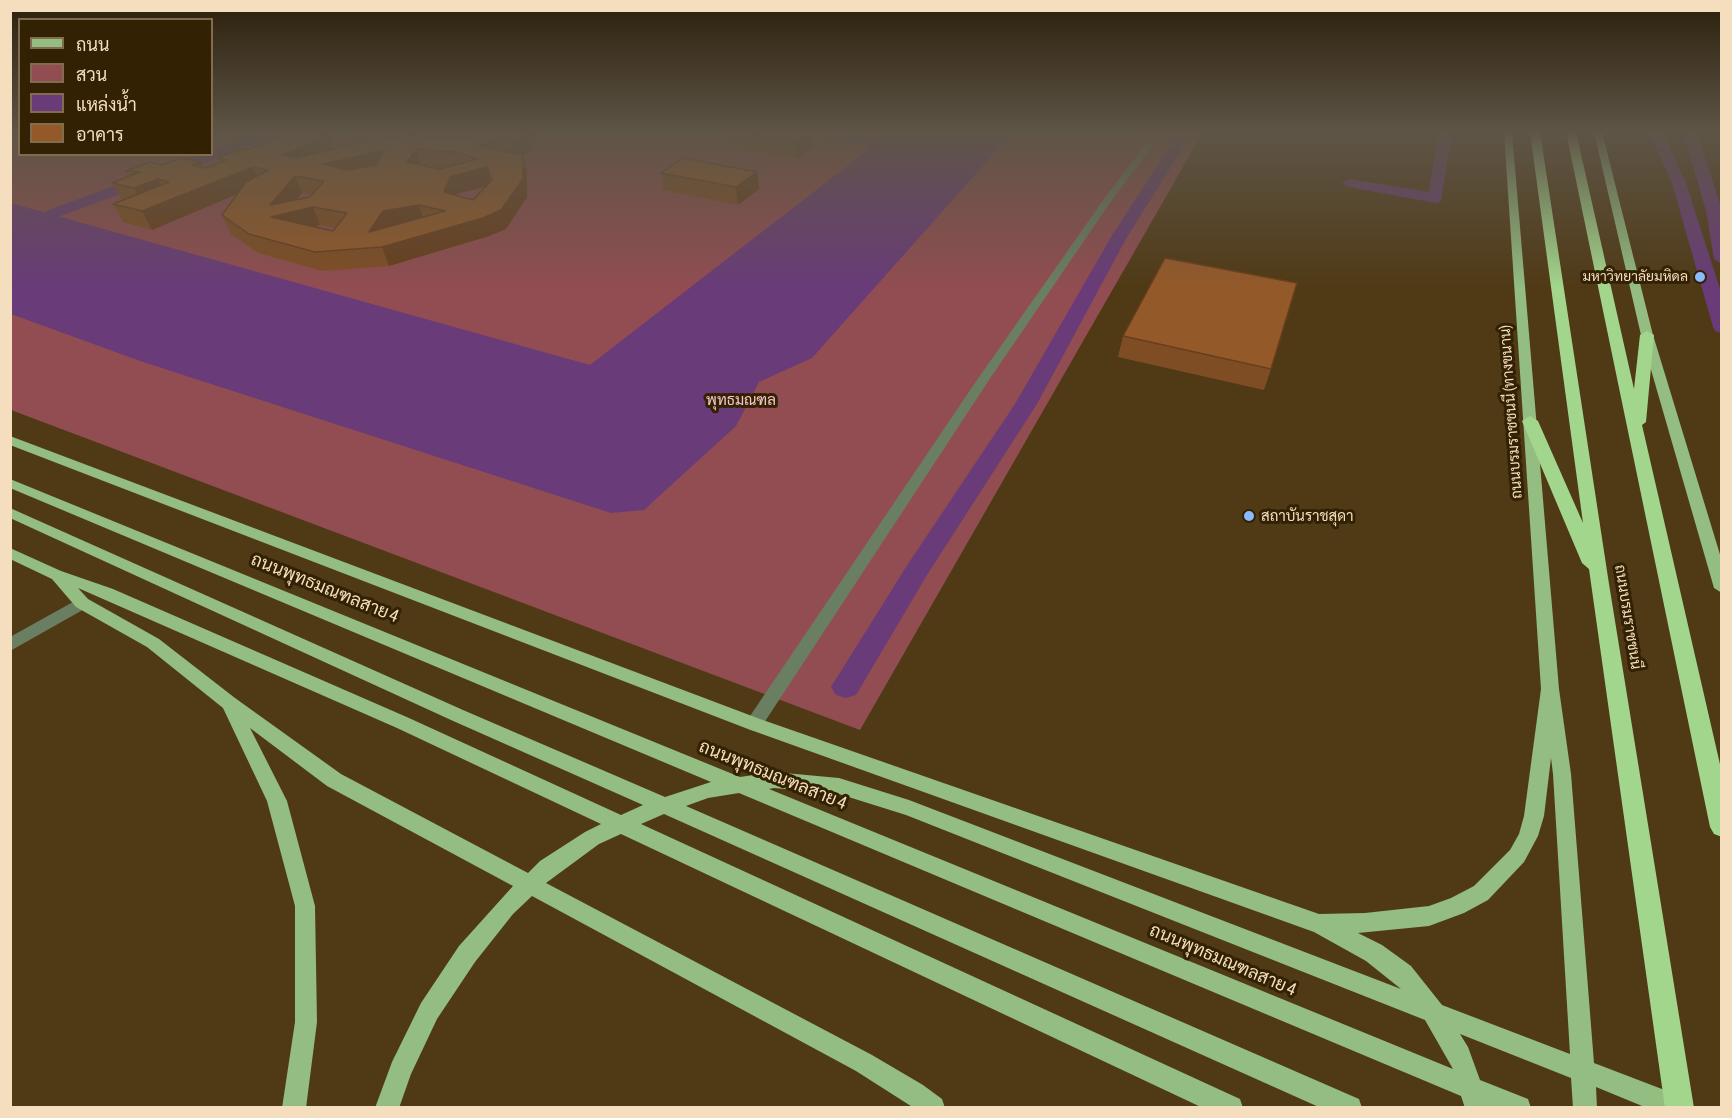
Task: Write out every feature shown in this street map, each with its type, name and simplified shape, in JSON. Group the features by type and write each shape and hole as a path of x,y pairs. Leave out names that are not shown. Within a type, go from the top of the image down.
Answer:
{"highway":[{"name":"ถนนบรมราชชนนี","path":"1543,184 1600,584 1680,1107"},
{"path":"1581,184 1722,827"},
{"path":"1636,440 1647,335"},
{"path":"1530,421 1600,584"}],"main road":[{"name":"ถนนบรมราชชนนี (ทางขนาน)","path":"1512,184 1550,689"},
{"path":"1611,184 1647,335 1722,588"},
{"path":"10,440 754,724 1319,924 1374,953 1403,974 1429,1005 1460,1055 1477,1107"},
{"name":"ถนนพุทธมณฑลสาย 4","path":"10,483 1519,1107"},
{"path":"10,512 457,715 1350,1107"},
{"path":"10,553 56,575 107,593 403,723 1231,1107"},
{"path":"56,575 82,603 153,643 334,780 864,1063 933,1107"},
{"path":"1319,924 1429,916 1457,906 1481,893 1517,856 1528,836 1534,816 1550,689"},
{"path":"1550,689 1562,774 1585,1107"},
{"path":"230,703 277,801 304,906 306,1022 294,1107"},
{"path":"387,1107 400,1070 429,1011 467,954 507,906 547,868 592,838 651,810 708,790 774,780 839,786 909,808 1680,1107"}],"street":[{"path":"754,724 983,380 1119,184"},
{"path":"10,645 82,603"}],"green space":[{"name":"พุทธมณฑล","path":"10,184 1173,184 860,730 11,410"}],"water":[{"path":"824,184 967,184 812,358 759,382 736,426 644,510 611,513 143,362 11,314 11,203 590,365"}],"building":[{"path":"117,184 144,184 134,188"},
{"path":"163,184 210,184 142,211 113,204"},
{"path":"244,184 288,184 270,205 310,197 321,184 447,184 444,192 473,200 488,184 519,184 501,210 483,218 382,247 315,252 249,234 222,215","holes":["419,205 445,211 369,232 383,211","313,207 347,213 333,231 271,217"]},
{"path":"721,184 740,184 736,187"},
{"path":"1165,258 1297,283 1271,369 1123,336"}],"waterway":[{"path":"52,214 133,184"},
{"path":"846,687 917,570 1026,404 1119,237 1153,184"},
{"path":"1356,184 1436,198 1438,184"},
{"path":"1679,184 1722,327"},
{"path":"1706,184 1714,211 1722,259"}],"place":[{"name":"มหาวิทยาลัยมหิดล","path":"1700,277"},
{"name":"สถาบันราชสุดา","path":"1249,516"}]}
